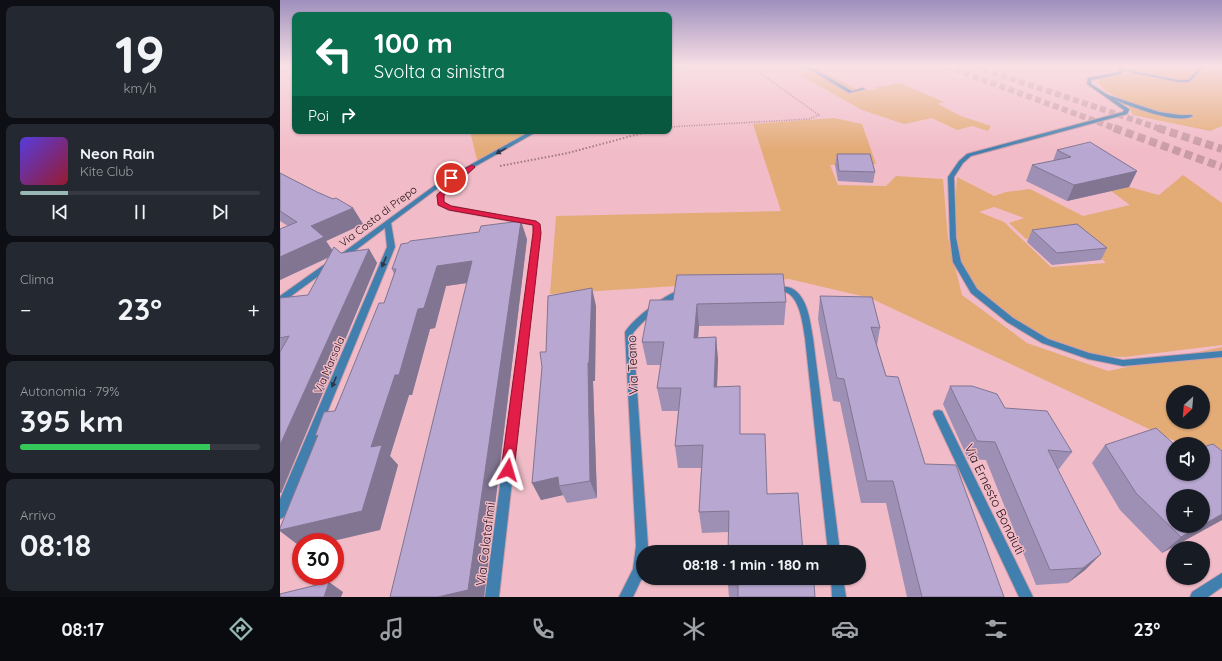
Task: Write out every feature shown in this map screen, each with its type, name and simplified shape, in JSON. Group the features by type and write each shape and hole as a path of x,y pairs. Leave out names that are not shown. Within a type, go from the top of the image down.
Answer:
{"street":[{"path":"1106,95 1156,113 1175,117 1191,116"},
{"path":"1106,95 1127,110 1125,113 969,155 961,162 951,178 953,238 957,262 974,291 1010,320 1045,341 1088,356 1123,363 1222,354"},
{"name":"Via Costa di Prepo","path":"280,300 388,224 440,184 530,134"},
{"name":"Via Calatafimi","path":"475,165 440,195 441,204 449,208 536,224 537,233 492,597"},
{"name":"Via Marsala","path":"280,513 391,247 388,224"},
{"path":"765,290 787,290 796,296 803,310 809,338 833,545"},
{"name":"Via Teano","path":"626,597 639,570 642,546 629,332 637,322 678,293 697,291"},
{"name":"Via Ernesto Bonaiuti","path":"938,414 1026,597"},
{"path":"1197,597 1222,579"},
{"path":"838,585 840,597"}],"path":[{"path":"672,127 809,119 819,115 788,94"},
{"path":"475,165 489,167 511,165 568,153 639,134"}],"shaded area":[{"path":"833,94 925,94 944,102 938,104 961,116 991,126 988,131 972,126 957,130 932,118 904,124 862,110"},
{"path":"1111,94 1222,94 1222,126 1210,131 1133,115 1127,102"},
{"path":"834,118 862,124 876,164 830,165 838,185 886,186 896,176 943,179 948,238 962,295 1027,343 1108,371 1222,347 1222,463 1210,457 1210,437 1166,437 870,298 789,279 550,294 556,216 781,211 753,124"},
{"path":"471,134 530,134 478,164"},
{"path":"1183,175 1222,203 1222,345 1125,357 1088,356 1045,341 974,291 957,262 953,238 957,177 994,196 1006,192 1030,189 1083,216 1130,205 1111,191 1129,187 1159,195","holes":["994,207 1024,218 1009,223 1026,239 1076,236 1106,263 1051,267 1004,222 979,212"]}],"building":[{"path":"1090,142 1137,171 1074,185 1032,165 1071,157 1057,150"},
{"path":"837,154 870,154 875,172 839,171"},
{"path":"280,173 317,192 333,199 336,198 353,208 311,226 324,237 280,257 280,229 297,222 280,211"},
{"path":"521,221 468,590 438,597 390,597 472,261 437,266 424,308 418,309 399,375 395,375 371,447 382,445 362,511 280,530 280,528 318,435 315,436 324,412 335,411 379,303 384,303 396,269 392,269 401,244 408,243 410,241 479,232 481,226"},
{"path":"1077,224 1107,248 1057,253 1032,230"},
{"path":"334,247 341,253 369,249 280,445 280,352 289,336 280,338 280,298 308,295"},
{"path":"783,274 786,302 697,304 694,338 716,337 714,387 740,386 740,434 765,434 767,494 798,493 802,545 728,545 729,511 699,512 703,445 675,446 681,388 657,388 664,342 642,342 650,300 673,300 677,275"},
{"path":"592,288 588,363 590,481 559,486 558,477 532,483 542,367 540,352 546,352 548,296"},
{"path":"820,296 872,297 880,328 871,327 886,376 898,377 925,464 956,465 1004,597 922,597 893,481 867,481 844,379 837,378"},
{"path":"950,386 972,386 997,394 1005,408 1047,411 1072,452 1048,450 1101,554 1083,568 1050,570 995,442 977,441"},
{"path":"1156,428 1166,437 1166,481 1210,481 1210,445 1213,444 1222,451 1222,514 1210,521 1210,489 1166,489 1166,522 1136,493 1105,445"},
{"path":"1177,533 1188,533 1181,537"},
{"path":"317,585 328,585 324,597 280,597 280,594"},
{"path":"738,585 814,585 815,597 738,597"}],"tunnel":[{"path":"1022,94 1117,129"},
{"path":"1057,94 1159,128"},
{"path":"1114,128 1222,167"},
{"path":"1159,128 1222,149"}],"route":[{"path":"451,178 472,167 440,195 441,204 449,208 536,224 537,233 508,470"}]}
